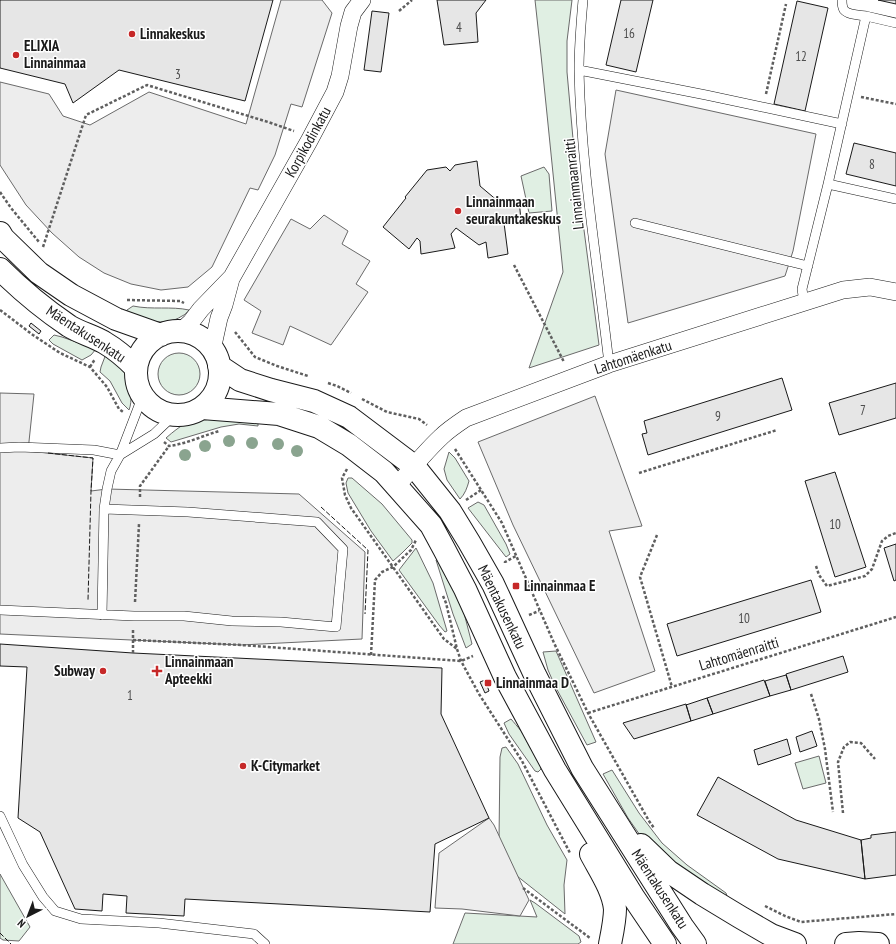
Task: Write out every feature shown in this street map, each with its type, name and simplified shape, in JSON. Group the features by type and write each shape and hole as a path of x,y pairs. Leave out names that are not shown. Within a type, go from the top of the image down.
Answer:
{"main road":[{"name":"Mäentakusenkatu","path":"0,233 3,238 39,273 70,295 116,319 170,333"},
{"name":"Mäentakusenkatu","path":"0,269 16,285 70,327 105,343 123,355 136,368"},
{"path":"170,333 193,334 204,340 216,358 220,377 217,389 211,400 202,408 188,414 174,415 162,412 151,405 142,395 137,382 136,368 141,354 149,343 170,333"},
{"name":"Mäentakusenkatu","path":"216,358 240,380 270,390 314,401 349,417 414,466 450,511 487,574 535,675 582,768 682,926 696,944"},
{"name":"Mäentakusenkatu","path":"202,408 280,414 319,427 349,445 384,472 431,525 465,589 505,677 555,770 634,898 665,944"},
{"path":"582,768 638,842 668,871 702,894 771,935 795,944"},
{"path":"570,795 589,852 611,892 615,909 613,932 602,942"},
{"path":"846,944 878,944"}],"street":[{"name":"Korpikodinkatu","path":"216,358 219,318 232,277 309,142 330,102 340,76 353,12 362,0"},
{"name":"Korpikodinkatu","path":"170,333 191,322 201,309 232,277"},
{"name":"Lahtomäenkatu","path":"397,486 441,437 466,418 609,364 843,290 870,287 896,292"}],"lane":[{"name":"Linnainmaanraitti","path":"583,0 579,46 582,141 609,364"},
{"path":"842,0 845,11 896,23"},
{"path":"804,302 802,289 828,184 866,16"},
{"path":"579,70 842,124"},
{"path":"828,184 896,199"},
{"path":"636,223 808,266"},
{"path":"102,614 104,509 107,489 111,471 120,455 142,395"},
{"path":"0,448 19,447 94,450 120,455 154,434 174,415"},
{"path":"0,610 63,614 184,616 232,621 282,622 336,627 343,549 317,522 188,512 104,509"},
{"path":"0,816 22,865 43,897 55,911 81,919 159,923 254,934 264,944"}],"path":[{"path":"399,11 412,0"},
{"path":"763,108 786,4"},
{"path":"43,247 86,115 147,85 268,122 300,134"},
{"path":"848,94 896,104"},
{"path":"514,265 564,363"},
{"path":"638,473 776,430"},
{"path":"133,653 140,486 169,446"},
{"path":"454,447 502,523 539,611 588,713 649,821 658,833"},
{"path":"348,468 342,478 345,495 351,508 444,639 457,649"},
{"path":"816,566 819,575 827,586 865,576 872,569 882,541 888,536 896,533"},
{"path":"657,535 640,577 672,687"},
{"path":"371,655 375,580 382,572 393,567 411,550 417,537"},
{"path":"504,562 516,556"},
{"path":"529,615 539,611"},
{"name":"Lahtomäenraitti","path":"588,713 896,617"},
{"path":"133,640 241,645 461,661"},
{"path":"811,694 819,719 825,749 833,812"},
{"path":"842,813 838,762 844,747 850,742 861,743 875,759"},
{"path":"523,888 602,942"},
{"path":"761,903 785,916 801,922 896,914"}],"green space":[{"path":"535,0 572,0 567,41 567,72 575,161 599,345 529,368 563,272"},
{"path":"544,167 549,174 552,211 529,213 521,176"},
{"path":"133,306 189,310 175,320 161,322 146,320 125,314 127,310"},
{"path":"54,335 96,349 91,355 82,360 53,344 49,340"},
{"path":"179,353 194,359 200,374 194,389 179,395 164,389 158,374 164,359"},
{"path":"106,354 121,367 127,375 131,387 131,404 129,410 122,403 110,381 100,372"},
{"path":"207,417 258,422 258,426 239,424 221,427 171,442 166,438 185,424"},
{"path":"449,452 455,458 469,481 466,491 460,499 447,480 444,469"},
{"path":"348,478 352,478 382,504 412,540 412,543 393,561 371,531 348,493 346,483"},
{"path":"478,502 484,505 506,544 510,554 506,557 468,508"},
{"path":"416,548 433,583 447,631 445,632 399,570"},
{"path":"440,558 464,613 472,644 466,648 453,614 436,560"},
{"path":"556,651 596,742 587,745 555,686 548,670 543,652"},
{"path":"511,719 534,749 540,762 541,769 538,772 535,771 509,734 504,723"},
{"path":"506,747 518,764 547,825 567,860 564,885 565,914 517,876 499,840 500,757 502,748"},
{"path":"819,756 826,783 803,789 795,763"},
{"path":"612,770 639,813 662,843 687,865 726,893 728,899 727,902 642,838 628,818 603,774"},
{"path":"0,874 30,927 19,941 3,940 0,938"},
{"path":"530,900 579,936 581,942 578,944 453,944 465,913 537,917"}],"shaded area":[{"path":"281,0 322,0 332,13 302,107 291,104 275,155 258,190 250,188 212,267 188,287 161,290 131,284 104,273 79,257 52,233 26,205 0,165 0,82 49,94 63,116 90,125 149,92 246,124"},
{"path":"616,90 816,134 793,251 785,276 628,323 605,154"},
{"path":"324,215 348,231 342,244 370,261 356,284 368,292 331,345 290,326 283,345 252,333 261,311 244,300 291,219 310,229"},
{"path":"0,393 34,394 28,451 93,458 91,491 107,489 299,494 365,552 362,639 241,645 0,634"},
{"path":"595,396 642,526 609,531 655,671 594,693 513,525 478,442"},
{"path":"489,818 494,825 529,900 520,916 462,909 435,908 439,853"}],"building":[{"name":"Linnakeskus","path":"0,0 273,0 245,101 119,70 73,103 65,84 0,68"},
{"path":"437,0 486,0 476,13 478,42 444,45"},
{"path":"621,0 653,0 636,72 606,65"},
{"path":"878,0 896,0 896,4"},
{"path":"797,1 828,8 805,111 774,104"},
{"path":"372,11 389,13 381,72 364,70"},
{"path":"854,143 896,153 896,186 846,174"},
{"name":"Linnainmaan seurakuntakeskus","path":"477,161 480,186 499,202 519,199 521,221 504,223 508,254 488,258 486,242 479,245 456,228 451,234 455,248 421,254 420,241 417,238 409,249 383,227 427,170 446,167 450,171 455,165"},
{"path":"31,323 41,331 39,334 29,326"},
{"path":"782,378 792,410 648,455 642,434 647,433 644,421"},
{"path":"896,383 896,418 839,435 829,403"},
{"path":"835,472 866,567 835,577 805,481"},
{"path":"896,544 896,580 894,581 884,548"},
{"path":"811,580 821,612 677,656 667,624"},
{"name":"K-Citymarket","path":"0,644 133,653 442,668 441,714 489,818 435,844 430,912 185,899 184,916 126,913 127,896 103,894 102,911 75,909 40,832 18,818 27,667 0,666"},
{"path":"843,656 848,672 791,690 786,674"},
{"path":"786,675 791,690 770,696 765,681"},
{"path":"485,680 489,691 485,693 480,682"},
{"path":"764,680 770,696 713,714 707,698"},
{"path":"707,698 713,714 691,721 686,705"},
{"path":"686,704 691,721 634,739 623,723"},
{"path":"812,731 817,746 800,752 796,737"},
{"path":"787,739 791,754 758,765 754,750"},
{"path":"718,777 796,820 861,840 865,879 778,859 697,815"},
{"path":"896,832 896,875 865,879 861,840 871,838 871,835"}],"fence":[{"path":"48,453 93,458 88,600"},
{"path":"321,507 368,550 365,614"},
{"path":"0,933 11,944"}],"place":[{"name":"Linnakeskus","path":"132,34"},
{"name":"ELIXIA Linnainmaa","path":"16,55"},
{"name":"Linnainmaan seurakuntakeskus","path":"458,211"},
{"name":"Linnainmaa E","path":"516,586"},
{"name":"Subway","path":"103,671"},
{"name":"Linnainmaan Apteekki","path":"157,671"},
{"name":"Linnainmaa D","path":"488,683"},
{"name":"K-Citymarket","path":"243,766"}]}
